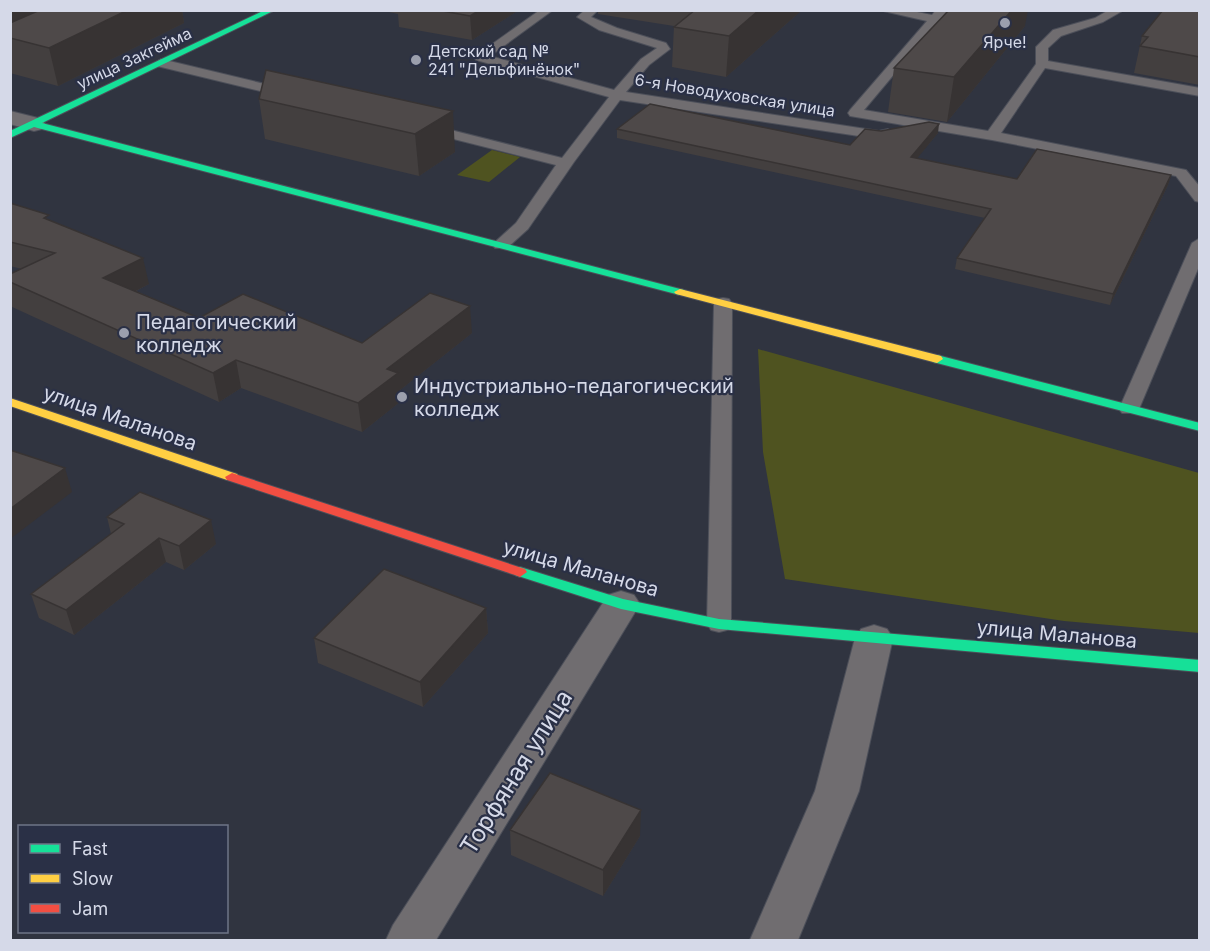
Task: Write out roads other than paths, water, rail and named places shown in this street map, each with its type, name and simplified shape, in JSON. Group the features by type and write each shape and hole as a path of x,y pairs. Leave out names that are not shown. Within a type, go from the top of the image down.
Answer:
{"street":[{"name":"улица Закгейма","path":"10,135 272,10"},
{"path":"10,117 1200,427"},
{"name":"улица Маланова","path":"10,402 353,518 621,604 719,624 1200,666"},
{"name":"Торфяная улица","path":"410,940 621,604"},
{"path":"774,940 837,791 874,638"}],"lane":[{"path":"548,10 480,57 617,95 645,62 664,49 655,43 612,32 583,17 593,10"},
{"path":"884,10 939,15"},
{"path":"992,136 1042,64 1042,47 1057,33 1114,11"},
{"path":"939,15 855,113 992,136 1181,173 1200,198"},
{"path":"161,63 306,98"},
{"path":"1042,64 1200,92"},
{"name":"6-я Новодуховская улица","path":"501,245 522,226 565,163 617,95 879,135 929,125"},
{"path":"418,126 565,163"},
{"path":"1130,409 1200,243"},
{"path":"719,624 723,303"}],"place":[{"name":"Ярче!","path":"1005,23"},
{"name":"Детский сад № 241 \"Дельфинёнок\"","path":"416,60"},
{"name":"Педагогический колледж","path":"124,333"},
{"name":"Индустриально-педагогический колледж","path":"402,397"}]}
